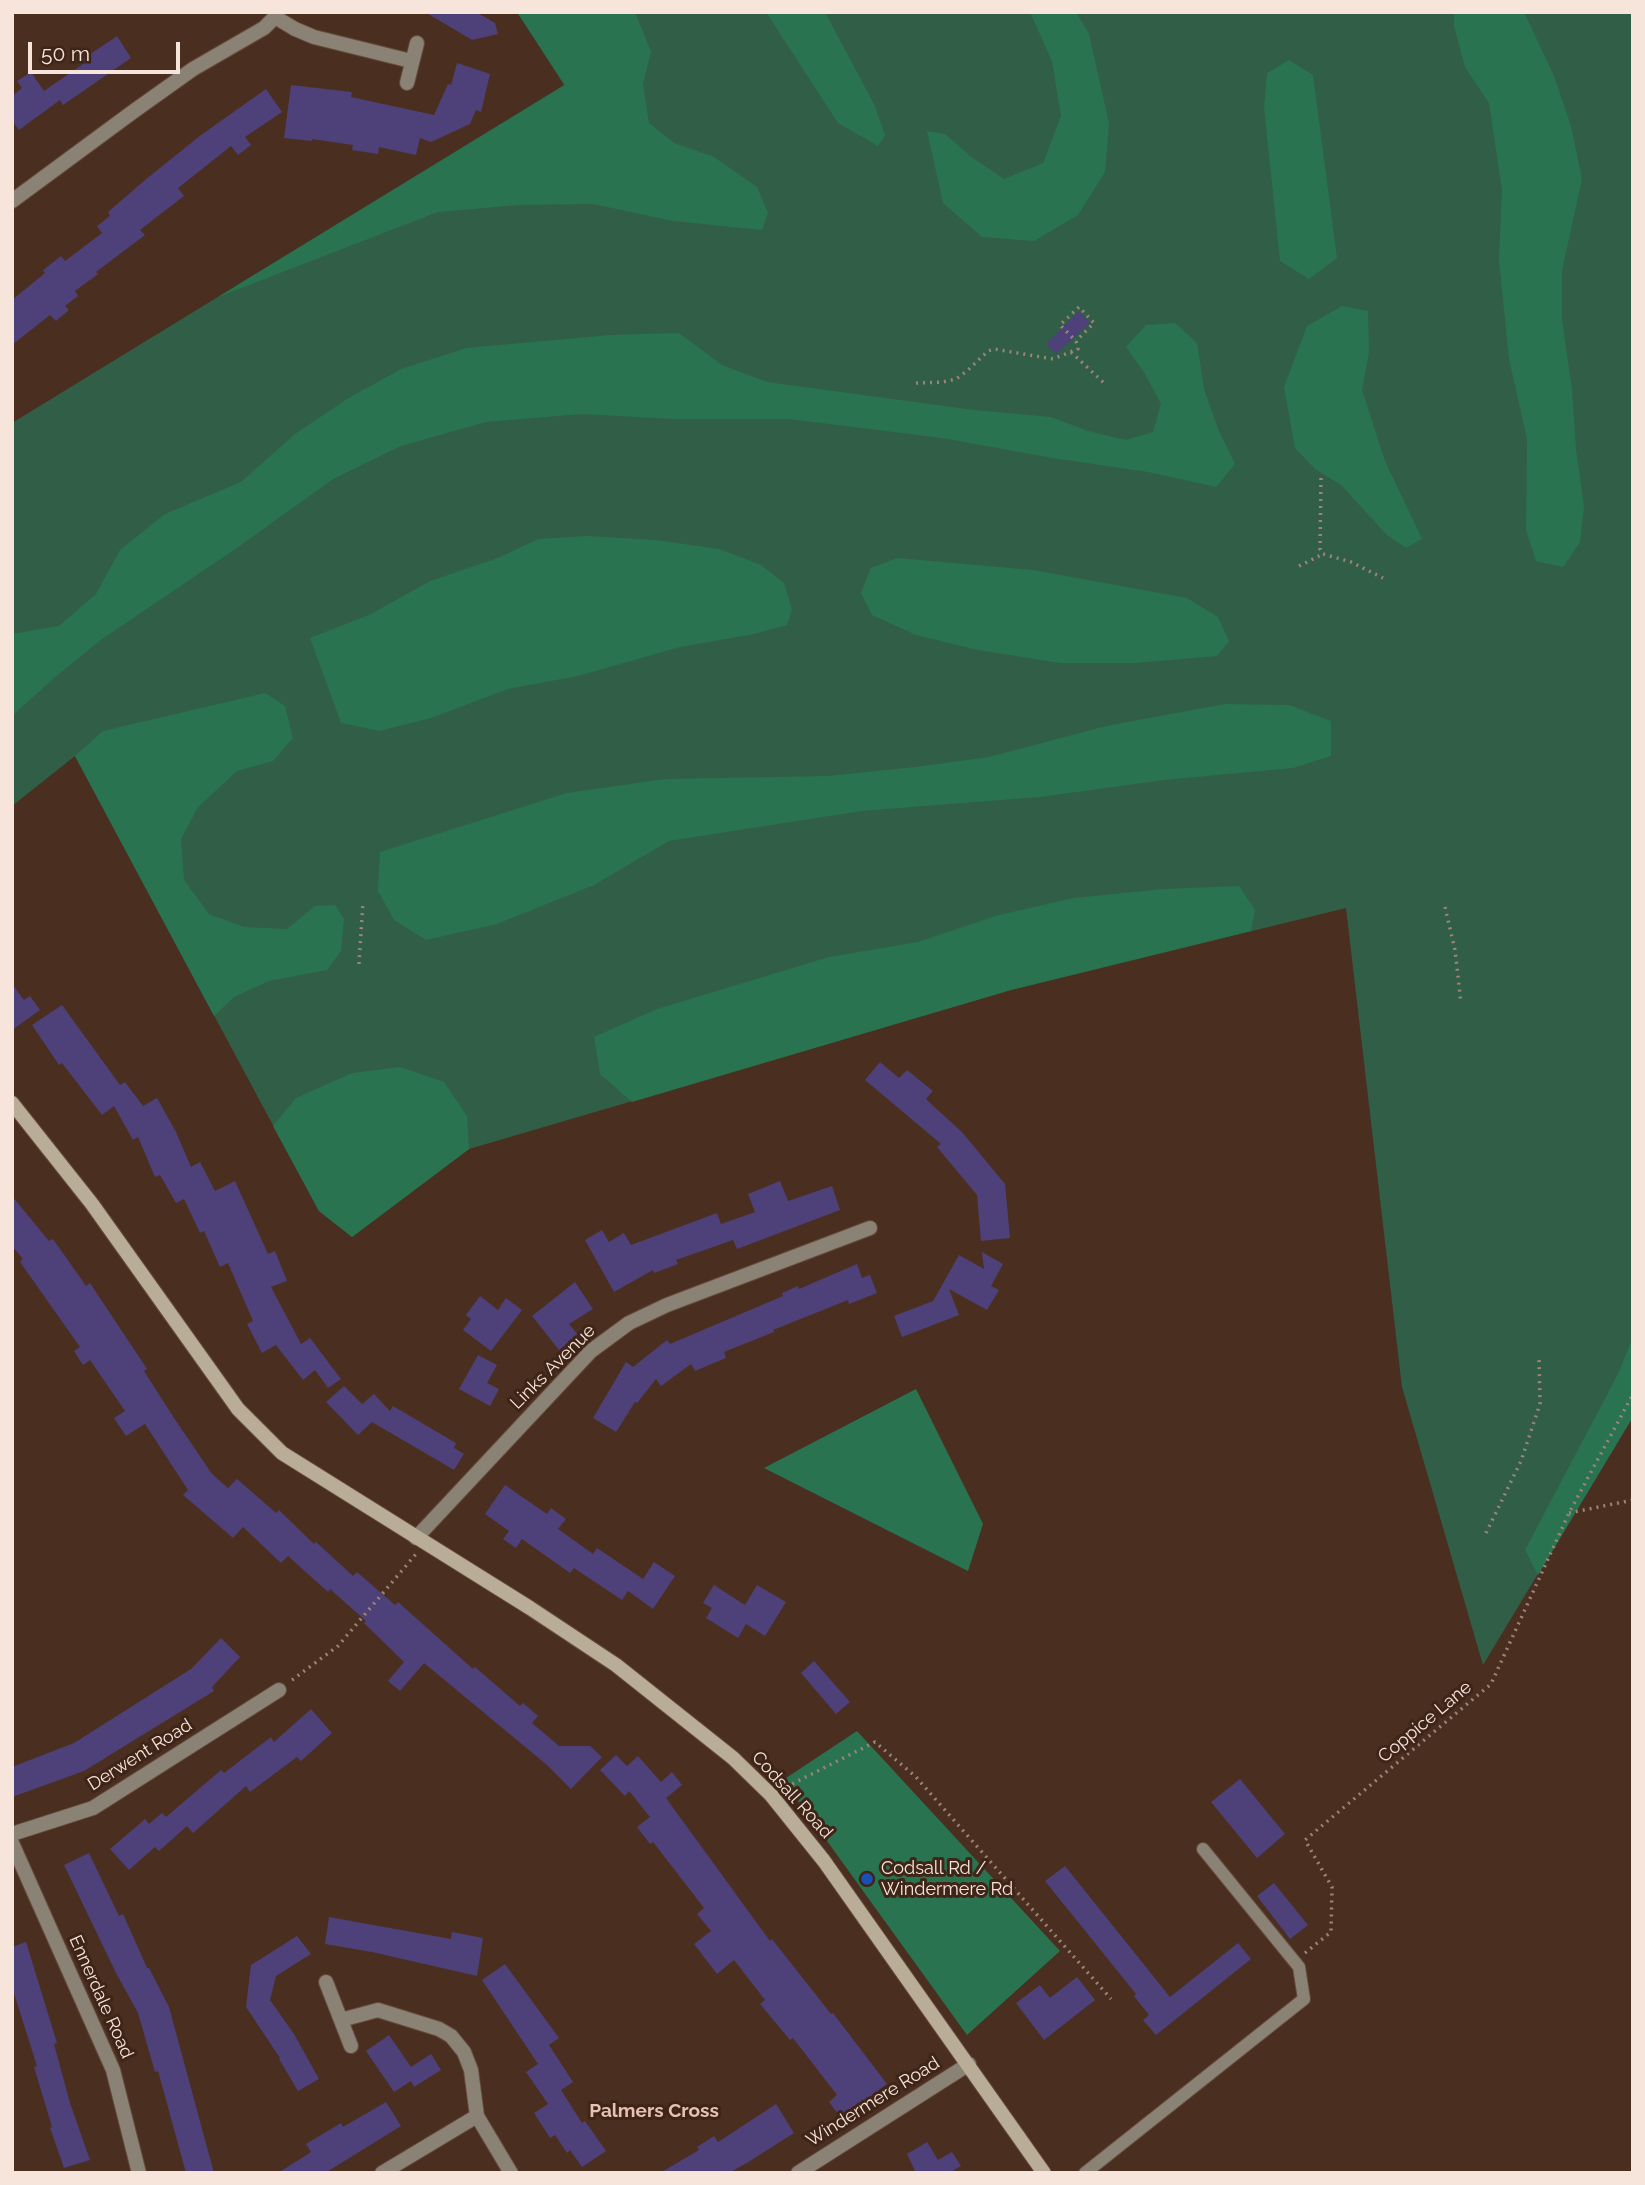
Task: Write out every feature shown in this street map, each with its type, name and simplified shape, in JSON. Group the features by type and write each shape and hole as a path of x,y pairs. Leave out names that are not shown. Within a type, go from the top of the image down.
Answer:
{"street":[{"path":"12,201 193,69 264,27 276,15 295,29 314,37 411,61"},
{"path":"407,83 417,43"},
{"name":"Codsall Road","path":"12,1103 18,1118 92,1204 238,1409 282,1453 616,1665 733,1758 771,1795 824,1861 970,2064 1044,2173"},
{"name":"Links Avenue","path":"416,1538 591,1352 629,1323 667,1305 870,1228"},
{"name":"Derwent Road","path":"12,1834 93,1808 279,1690"},
{"name":"Ennerdale Road","path":"12,1843 113,2070 139,2173"},
{"path":"326,1982 351,2046"},
{"path":"341,2020 378,2010 439,2029 451,2036 464,2052 471,2070 477,2116 511,2173"},
{"name":"Windermere Road","path":"798,2173 970,2064"},
{"path":"382,2173 477,2116"}],"lane":[{"path":"1085,2173 1304,1998 1299,1967 1203,1849"}],"path":[{"path":"916,383 956,379 988,351 994,349 1052,359 1078,349 1076,341 1060,325 1079,307 1094,323 1076,341"},
{"path":"1071,352 1104,383"},
{"path":"1321,478 1321,526 1318,539 1323,554"},
{"path":"1298,566 1323,554 1351,562 1383,578"},
{"path":"359,964 363,902"},
{"path":"1445,907 1455,950 1461,1003"},
{"path":"1486,1533 1521,1461 1540,1404 1539,1357"},
{"name":"Coppice Lane","path":"1295,1962 1331,1932 1332,1887 1305,1840 1491,1684 1569,1513 1633,1394"},
{"path":"1569,1513 1633,1500"},
{"path":"279,1690 338,1646 416,1556 416,1538"},
{"path":"771,1795 875,1742 916,1777 1111,2000"}],"green space":[{"path":"517,12 1633,12 1633,1416 1483,1665 1402,1387 1346,908 1011,990 469,1149 352,1237 319,1211 75,756 12,806 12,423 564,85"},
{"path":"517,12 635,12 651,52 643,84 649,123 674,143 714,157 757,187 768,213 762,230 673,221 593,204 519,205 438,212 218,297 565,85"},
{"path":"766,12 825,12 875,106 885,136 878,146 838,123"},
{"path":"1030,12 1076,12 1089,34 1109,123 1105,172 1078,215 1034,241 982,237 943,203 927,131 945,134 970,156 1004,179 1043,163 1061,116 1052,61"},
{"path":"1454,12 1524,12 1554,76 1571,126 1582,179 1562,271 1562,320 1584,507 1580,542 1563,567 1536,561 1526,530 1527,439 1509,359 1499,260 1502,190 1489,103 1465,67 1454,26"},
{"path":"1289,60 1313,75 1337,258 1309,279 1280,261 1264,107 1267,73"},
{"path":"1342,306 1368,311 1369,352 1362,390 1385,461 1422,539 1406,548 1387,535 1341,485 1315,469 1295,448 1284,387 1307,326"},
{"path":"1175,323 1197,343 1204,389 1218,429 1235,464 1216,487 1148,472 942,438 789,419 675,419 582,414 486,422 401,446 333,479 102,639 12,716 12,634 59,626 96,594 120,550 165,514 241,482 295,434 347,399 401,369 466,348 610,335 679,333 722,365 767,382 974,410 1051,417 1088,431 1126,440 1153,432 1161,404 1144,372 1126,347 1146,325"},
{"path":"588,536 656,540 719,549 761,565 784,583 792,609 787,625 754,634 680,647 578,676 508,689 431,718 379,731 341,723 310,638 371,614 430,581 498,558 538,539"},
{"path":"897,558 1033,570 1187,598 1218,617 1229,641 1217,656 1135,663 1060,663 978,650 916,635 872,615 861,593 871,568"},
{"path":"265,693 285,706 293,738 273,761 237,771 198,807 181,839 184,880 209,914 244,927 287,929 315,906 335,905 344,919 341,951 327,970 269,981 234,997 214,1016 75,756 103,731"},
{"path":"1225,704 1289,705 1331,721 1331,756 1293,768 1164,780 1040,797 861,811 669,841 594,885 497,924 426,940 394,920 378,891 380,852 567,793 665,779 828,776 989,757 1106,726"},
{"path":"1239,886 1255,910 1251,931 1011,990 632,1102 600,1074 594,1037 657,1009 829,957 918,942 999,915 1074,898 1164,889"},
{"path":"400,1067 444,1082 467,1116 469,1149 352,1237 319,1211 273,1126 296,1098 352,1073"},
{"path":"1633,1337 1633,1417 1538,1575 1525,1550 1619,1372"},
{"path":"916,1389 983,1524 968,1571 764,1468"},
{"path":"857,1731 1060,1951 967,2035 783,1780"}],"building":[{"path":"425,12 476,12 495,23 498,34 472,40"},
{"path":"117,36 131,58 63,105 60,100 19,130 12,121 12,96 22,88 17,81 31,72 44,91 86,62 83,59"},
{"path":"457,63 490,74 481,112 476,110 470,124 431,142 420,138 416,155 379,147 378,154 352,150 353,145 284,138 291,85 352,92 351,97 434,115 448,84 451,85"},
{"path":"266,89 282,112 245,137 251,145 238,155 231,146 178,188 184,196 140,230 145,235 75,291 78,296 65,306 69,310 56,321 50,315 12,345 12,300 61,256 65,261 102,233 97,226 110,216 108,212 145,180 201,135"},
{"path":"1079,311 1090,323 1056,354 1046,344"},
{"path":"12,984 24,1000 30,996 40,1010 12,1030"},
{"path":"62,1005 120,1085 125,1082 143,1106 157,1098 191,1167 200,1162 215,1191 235,1181 268,1254 275,1251 287,1281 271,1287 301,1344 310,1338 341,1379 328,1388 315,1370 303,1380 276,1345 262,1353 247,1324 253,1321 228,1263 220,1267 204,1231 200,1233 184,1199 176,1203 160,1175 155,1177 138,1137 133,1140 114,1106 102,1115 62,1063 59,1065 32,1025"},
{"path":"880,1062 899,1078 907,1070 933,1091 926,1099 962,1132 1005,1184 1010,1238 981,1241 977,1195 937,1147 941,1144 865,1080"},
{"path":"780,1181 788,1201 832,1186 840,1210 737,1249 733,1240 676,1260 678,1264 654,1273 653,1270 614,1292 585,1240 602,1230 609,1242 624,1233 631,1245 717,1213 721,1224 755,1212 748,1194"},
{"path":"12,1196 49,1241 53,1239 86,1286 90,1283 212,1474 228,1488 237,1479 276,1513 279,1510 353,1576 357,1572 395,1605 398,1602 473,1669 475,1667 520,1706 523,1703 538,1716 532,1723 559,1746 590,1746 602,1757 571,1789 547,1765 424,1663 400,1691 388,1681 404,1662 364,1623 366,1621 288,1556 281,1563 243,1527 233,1538 183,1495 188,1490 145,1424 126,1436 114,1418 125,1411 90,1360 83,1365 74,1351 80,1347 20,1262 23,1259 12,1246"},
{"path":"982,1252 1003,1264 991,1286 999,1290 987,1310 949,1289 959,1315 902,1337 894,1316 933,1301 959,1255 984,1269"},
{"path":"857,1264 862,1278 870,1275 877,1293 849,1304 848,1300 773,1330 774,1332 724,1352 726,1358 695,1371 691,1364 661,1386 656,1379 637,1403 635,1402 616,1432 593,1418 626,1362 633,1367 667,1340 670,1344 783,1296 782,1293 798,1286 799,1289"},
{"path":"575,1282 593,1309 569,1324 578,1335 559,1350 532,1316"},
{"path":"480,1296 498,1310 506,1298 522,1310 491,1351 463,1330 471,1319 466,1315"},
{"path":"478,1355 497,1365 487,1383 499,1389 490,1406 459,1389"},
{"path":"344,1386 362,1404 374,1394 390,1411 393,1406 456,1443 454,1448 464,1454 454,1470 372,1422 358,1435 326,1402"},
{"path":"505,1485 547,1514 551,1508 566,1519 558,1529 593,1554 597,1548 643,1579 654,1562 675,1576 653,1609 628,1591 622,1600 574,1568 570,1573 522,1539 516,1548 503,1539 509,1531 485,1514"},
{"path":"714,1585 745,1605 757,1585 786,1602 765,1636 746,1624 738,1638 706,1618 712,1608 703,1603"},
{"path":"221,1638 240,1657 212,1687 214,1691 84,1771 12,1797 12,1767 74,1743 191,1669"},
{"path":"814,1661 850,1702 836,1714 801,1673"},
{"path":"311,1709 332,1733 301,1761 297,1757 250,1792 246,1786 193,1833 187,1826 159,1851 155,1847 129,1870 110,1849 145,1819 149,1824 162,1813 166,1817 221,1770 224,1773 271,1737 274,1742"},
{"path":"616,1755 627,1766 638,1756 661,1782 672,1772 682,1785 666,1798 770,1941 772,1939 831,2014 833,2013 887,2084 841,2118 829,2102 837,2095 793,2038 790,2040 760,2004 765,2000 734,1960 717,1974 694,1944 711,1931 697,1914 704,1908 653,1842 650,1844 637,1827 650,1817 629,1791 625,1796 600,1770"},
{"path":"1240,1779 1285,1834 1257,1858 1211,1802"},
{"path":"89,1853 119,1916 123,1914 147,1968 169,2007 214,2173 186,2173 158,2071 155,2072 138,2013 64,1865"},
{"path":"1065,1866 1170,1997 1238,1943 1251,1959 1156,2035 1143,2020 1149,2015 1134,1996 1136,1994 1045,1881"},
{"path":"1274,1883 1308,1925 1290,1939 1257,1896"},
{"path":"329,1917 451,1939 452,1932 483,1938 477,1976 325,1944"},
{"path":"297,1936 311,1954 276,1976 270,2000 294,2034 319,2079 298,2091 246,2007 251,1965"},
{"path":"26,1942 57,2043 54,2044 70,2103 90,2160 64,2168 50,2128 52,2127 34,2067 37,2066 12,1987 12,1947"},
{"path":"505,1964 559,2038 549,2045 573,2082 561,2090 582,2123 585,2121 606,2151 582,2167 570,2150 567,2153 555,2135 550,2138 534,2113 548,2104 526,2072 538,2064 482,1980"},
{"path":"1077,1977 1095,2000 1044,2040 1016,2003 1040,1985 1050,1998"},
{"path":"389,2035 411,2067 431,2054 441,2070 414,2087 411,2081 394,2092 366,2051"},
{"path":"386,2102 401,2126 325,2173 278,2173 311,2152 306,2144 341,2123 343,2127"},
{"path":"776,2104 794,2133 750,2161 729,2173 660,2173 699,2150 697,2147 714,2136 718,2142"},
{"path":"927,2142 938,2160 952,2152 961,2166 949,2173 916,2173 907,2154"}],"place":[{"name":"Codsall Rd / Windermere Rd","path":"867,1879"}],"district":[{"name":"Palmers Cross","path":"654,2111"}]}
